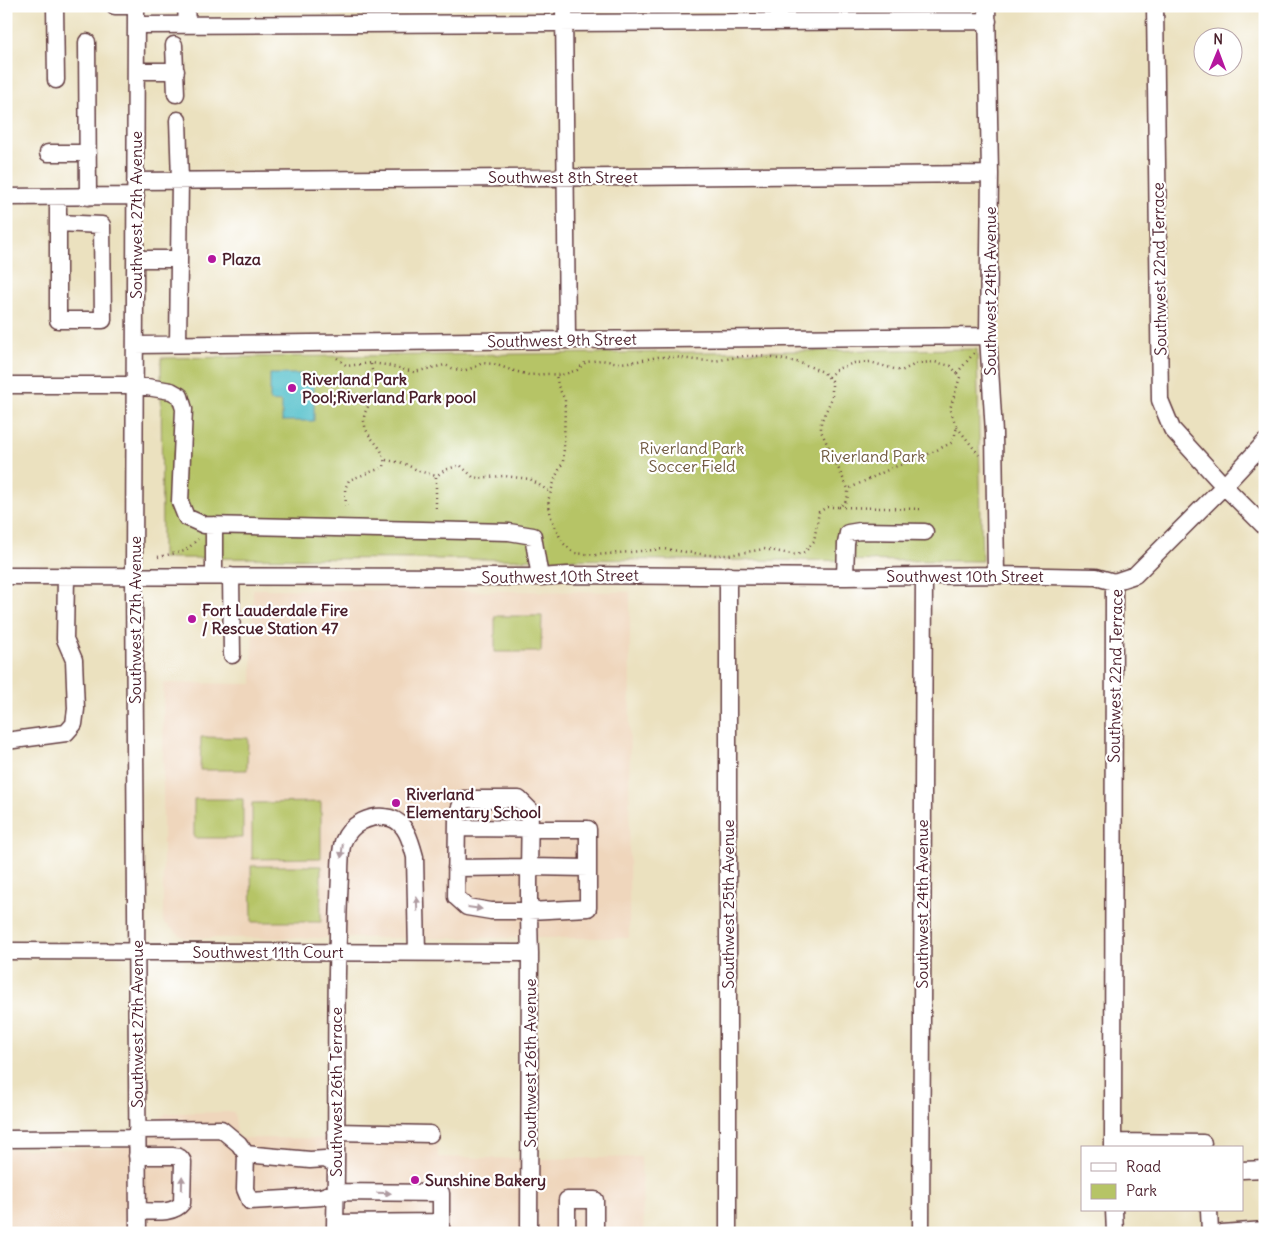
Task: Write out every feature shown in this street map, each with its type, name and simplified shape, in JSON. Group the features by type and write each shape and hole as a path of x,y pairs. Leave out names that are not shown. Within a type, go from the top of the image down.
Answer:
{"street":[{"path":"55,6 56,80"},
{"path":"116,6 136,6"},
{"name":"Southwest 27th Avenue","path":"136,6 134,576 138,1233"},
{"path":"186,6 187,24"},
{"path":"564,6 567,340"},
{"name":"Southwest 22nd Terrace","path":"1113,1145 1114,582 1135,575 1224,486 1172,429 1160,400 1155,6"},
{"path":"136,25 564,23 988,14"},
{"name":"Southwest 24th Avenue","path":"988,14 990,174 988,336 994,433 996,575"},
{"path":"87,42 88,196"},
{"path":"174,45 176,94"},
{"path":"136,71 176,71"},
{"path":"178,120 180,180 178,344"},
{"path":"48,153 88,153"},
{"name":"Southwest 8th Street","path":"6,197 88,196 180,180 990,174"},
{"path":"58,197 58,223 58,320 103,320 102,225 58,223"},
{"path":"136,259 179,258"},
{"name":"Southwest 9th Street","path":"135,345 988,336"},
{"path":"6,385 135,385 171,391 180,396 184,409 180,502 186,517 204,524 209,529 214,576"},
{"path":"1265,442 1224,486 1265,527"},
{"path":"209,529 510,532 532,536 540,577"},
{"path":"845,577 848,534 860,531 925,532"},
{"name":"Southwest 10th Street","path":"6,576 540,577 568,575 728,575 845,577 996,575 1096,577 1114,582"},
{"name":"Southwest 25th Avenue","path":"728,575 728,1233"},
{"path":"6,741 66,733 74,724 76,709 74,660 65,640 66,576"},
{"path":"231,576 232,655"},
{"name":"Southwest 24th Avenue","path":"921,1233 924,576"},
{"name":"Southwest 26th Avenue","path":"457,828 457,816 463,800 519,800 530,810 530,1233"},
{"name":"Southwest 26th Terrace","path":"335,1228 337,952 341,862 343,843 347,835 353,828 372,817 385,817 395,820 404,828 411,842 415,857 418,953"},
{"path":"457,828 530,828 588,829 588,908 491,911 467,907 456,897 457,828"},
{"path":"456,868 588,868"},
{"name":"Southwest 11th Court","path":"6,951 530,953"},
{"path":"6,1138 221,1129 239,1144 246,1154 245,1189 250,1201 321,1197 335,1192 441,1193 441,1228 335,1228"},
{"path":"173,1156 174,1130"},
{"path":"336,1132 430,1134"},
{"path":"1113,1145 1203,1143"},
{"path":"246,1154 310,1160 325,1159 336,1165"},
{"path":"137,1156 178,1156 183,1162 182,1203 170,1210 138,1211"},
{"path":"1244,1170 1265,1169"},
{"path":"567,1233 567,1200 595,1200 596,1233"},
{"path":"1114,1212 1115,1233"},
{"path":"1209,1212 1210,1233"},
{"path":"1222,1233 1265,1230"}],"path":[{"path":"957,372 974,354"},
{"path":"346,506 345,489 350,480 384,467 385,460 364,425 364,415 376,388 371,363 414,372 446,364 452,368 463,370 482,363 494,364 529,375 562,375 577,370 586,362 601,360 638,362 658,357 714,361 744,356 760,356 797,362 824,372 832,381 832,398 821,422 821,431 848,489 845,503 838,506"},
{"path":"828,377 836,369 854,363 870,362 901,371 918,363 935,362 951,366 960,377 950,409 957,426 979,454 979,463"},
{"path":"556,374 558,386 565,400 565,440 563,462 556,476 548,501 551,517 562,542 574,553 596,555 664,549 708,555 729,555 764,549 796,555 805,552 814,541 819,512 827,507 922,509"},
{"path":"848,489 953,442 957,426"},
{"path":"385,460 403,463 419,471 436,476 460,465 474,478 504,476 530,480 550,492"},
{"path":"436,476 436,508"},
{"path":"158,557 185,551 209,529"}],"shaded area":[{"name":"Riverland Elementary School","path":"253,589 630,592 629,938 184,938 163,922 163,683 252,684"},
{"path":"234,1112 238,1138 437,1139 438,1157 541,1159 641,1157 644,1233 6,1233 6,1149 113,1149 167,1113"}],"green space":[{"name":"Riverland Park","path":"977,349 982,561 162,558 161,358"},
{"path":"495,616 542,616 541,652 495,652"},
{"path":"201,737 248,738 247,770 200,770"},
{"path":"194,799 243,799 243,838 194,838"},
{"path":"321,802 321,858 252,859 252,803"},
{"path":"251,866 321,866 321,922 252,922"}],"water":[{"name":"Riverland Park Pool;Riverland Park pool","path":"270,374 314,374 314,421 282,421 282,402 270,401"}],"place":[{"name":"Plaza","path":"212,259"},
{"name":"Riverland Park Pool;Riverland Park pool","path":"292,388"},
{"name":"Fort Lauderdale Fire / Rescue Station 47","path":"192,619"},
{"name":"Riverland Elementary School","path":"396,803"},
{"name":"Sunshine Bakery","path":"415,1180"}],"park label":[{"name":"Riverland Park Soccer Field","path":"692,457"}]}
